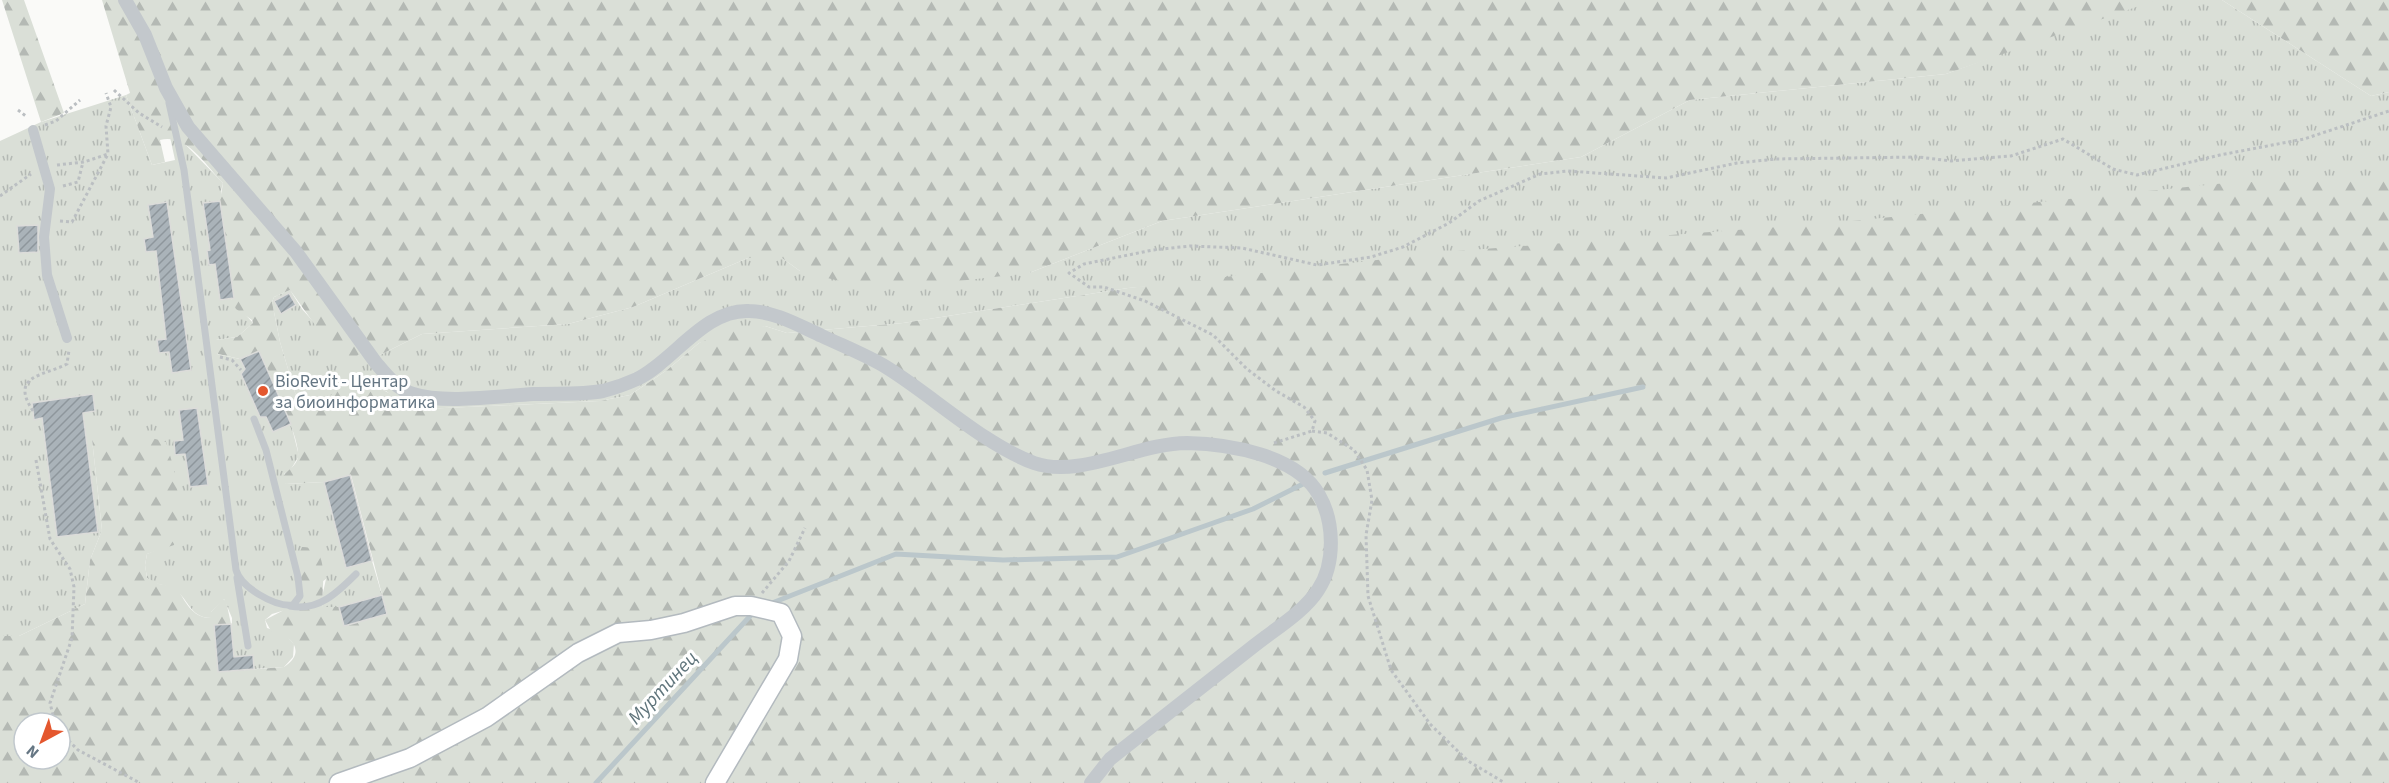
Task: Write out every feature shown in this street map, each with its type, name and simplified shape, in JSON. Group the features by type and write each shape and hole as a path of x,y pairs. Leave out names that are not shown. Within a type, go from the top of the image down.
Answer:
{"main road":[{"path":"339,783 410,758 487,717 578,653 618,633 651,630 735,606 751,606 781,613 792,636 788,659 715,783"}],"street":[{"path":"125,0 145,35 166,88 199,141 296,252 376,363 398,387 417,396 445,398 607,390 642,376 710,323 736,311 745,310 772,315 806,328 884,367 983,434 1018,456 1038,464 1068,466 1170,443 1215,444 1243,449 1302,473 1313,485 1326,507 1331,536 1329,554 1319,589 1272,631 1110,759 1091,783"},
{"path":"33,130 50,189 44,256 47,275 67,338"}],"lane":[{"path":"166,88 183,170 248,646"},
{"path":"254,419 266,450 301,592 296,604 284,605"},
{"path":"236,570 243,584 284,605 302,608 320,604 356,574"}],"path":[{"path":"114,90 150,120 175,129"},
{"path":"46,220 72,222 108,153 106,126 111,108 106,93"},
{"path":"56,121 80,100"},
{"path":"1312,431 1315,421 1304,406 1276,391 1247,369 1213,334 1144,301 1104,287 1089,286 1069,273 1084,264 1190,246 1242,248 1317,265 1371,257 1403,248 1449,222 1479,201 1540,174 1568,171 1666,178 1737,162 1776,159 1920,157 1951,161 2011,156 2062,139 2113,169 2137,175 2220,155 2304,139 2389,111"},
{"path":"0,196 30,174 45,167 84,162 108,153"},
{"path":"50,189 78,182 84,162"},
{"path":"209,358 227,358 241,370"},
{"path":"33,411 25,394 28,381 38,374 68,363"},
{"path":"1243,449 1294,439 1312,431 1327,434 1353,450 1367,470 1372,500 1366,535 1368,596 1391,670 1430,724 1468,761 1505,783"},
{"path":"36,460 50,539 70,569 74,587 72,638 50,703 52,711"},
{"path":"751,606 789,561 805,528"},
{"path":"72,744 78,750 140,783"}],"green space":[{"path":"2,0 24,0 64,113 41,122"},
{"path":"102,0 2156,0 1946,74 1690,100 1581,157 1162,221 1029,273 923,285 851,284 800,271 782,258 748,258 633,307 568,324 422,334 380,355 359,354 355,358 342,356 333,350 290,290 274,297 272,302 280,342 299,406 324,401 342,383 380,389 406,404 423,409 599,401 630,395 667,370 699,343 742,327 765,326 787,333 903,323 1128,288 1457,251 1842,222 2236,182 2389,181 2389,783 0,783 0,636 19,636 85,604 90,560 102,530 92,439 129,436 166,442 178,493 177,531 174,545 147,554 145,565 147,578 159,584 176,587 189,607 204,617 211,618 211,612 223,599 226,601 231,624 214,626 219,672 284,667 295,656 296,650 290,640 271,631 265,620 282,611 284,605 298,602 295,563 302,547 318,553 323,570 323,607 339,607 344,626 387,614 351,475 324,482 286,484 282,479 297,461 298,448 283,405 259,351 240,359 214,353 212,344 216,340 237,337 253,323 236,309 231,299 234,298 220,201 223,183 195,152 179,141 160,140 165,162 152,165 126,95 130,93"},
{"path":"2147,0 2222,0 2371,96 2389,92 2389,185 1128,288 903,323 787,333 765,326 699,343 667,370 630,395 599,401 423,409 401,403 386,391 342,383 324,401 314,405 299,406 280,342 272,302 274,297 290,290 302,309 318,327 359,354 380,355 422,334 568,324 633,307 748,258 782,258 800,271 1029,273 1162,221 1581,157 1690,100 1946,74"},
{"path":"2222,0 2389,0 2389,92 2371,96"},
{"path":"126,95 152,165 175,160 170,137 181,140 223,183 221,191 234,298 231,299 253,323 237,337 216,340 217,354 240,359 245,369 241,374 260,416 266,417 273,432 291,424 299,456 291,469 284,474 286,484 324,482 346,568 372,561 382,595 339,607 323,607 322,597 326,579 282,611 272,614 265,620 267,628 285,634 294,644 293,657 284,667 254,669 253,655 231,657 232,618 224,599 211,612 211,618 205,617 195,612 174,589 154,583 147,578 145,565 147,554 161,548 92,439 102,530 90,560 85,604 19,636 0,636 0,141 41,122"}],"building":[{"path":"220,201 234,298 220,300 215,264 209,265 207,251 210,250 203,203"},
{"path":"167,202 191,370 172,373 169,352 159,353 157,340 166,339 156,251 146,252 144,239 153,237 148,205"},
{"path":"38,225 38,252 19,253 17,226"},
{"path":"289,293 296,305 281,314 274,301"},
{"name":"BioRevit - Центар за биоинформатика","path":"259,351 291,424 273,432 266,417 260,417 241,374 245,369 240,359"},
{"path":"93,394 95,411 83,413 98,532 57,537 42,418 34,420 32,403"},
{"path":"197,408 208,485 190,487 185,454 175,455 174,441 183,440 179,410"},
{"path":"350,475 372,561 346,568 324,482"},
{"path":"382,595 387,614 344,626 339,607"},
{"path":"231,624 234,657 253,655 254,669 218,672 214,625"}],"waterway":[{"path":"1325,473 1501,418 1643,387"},
{"path":"767,605 896,554 1003,560 1117,557 1253,509 1305,483"},
{"name":"Муртинец","path":"596,783 752,614"}],"place":[{"name":"BioRevit - Центар за биоинформатика","path":"263,391"}]}
